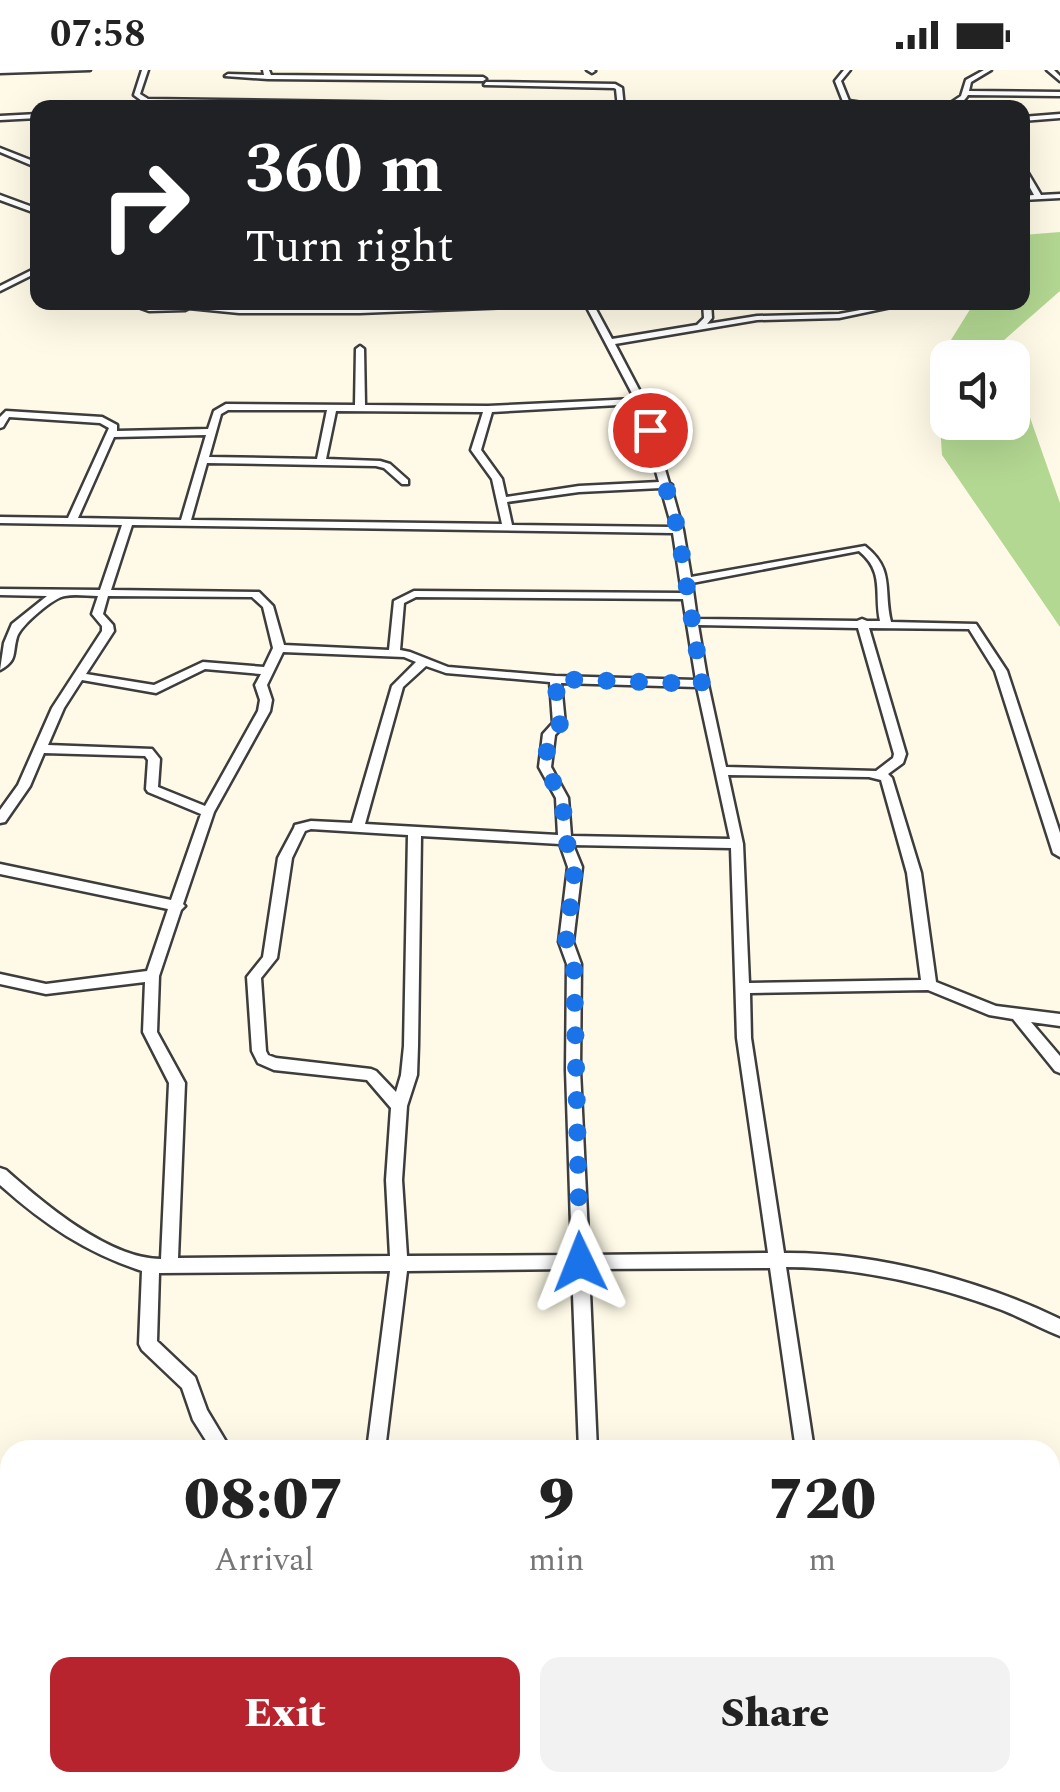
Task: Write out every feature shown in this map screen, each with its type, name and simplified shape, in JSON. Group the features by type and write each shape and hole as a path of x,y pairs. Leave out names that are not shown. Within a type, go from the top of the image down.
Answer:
{"street":[{"path":"0,71 88,70"},
{"path":"145,70 138,95 146,100"},
{"path":"482,70 490,100"},
{"path":"845,100 838,81 847,70"},
{"path":"965,94 968,81 988,70"},
{"path":"1050,70 1060,79"},
{"path":"225,100 229,73 267,73 615,86 619,88 620,100"},
{"path":"957,100 965,94 1060,94"},
{"path":"0,118 30,116"},
{"path":"1030,118 1060,116"},
{"path":"0,150 30,163"},
{"path":"1030,181 1039,198"},
{"path":"1030,198 1060,196"},
{"path":"0,198 30,209"},
{"path":"0,289 30,273"},
{"path":"592,310 641,401 666,484 678,530 702,684 737,844 742,988 754,1117 804,1440"},
{"path":"698,328 708,318 708,310"},
{"path":"610,342 765,317 839,316 876,310"},
{"path":"360,350 360,408"},
{"path":"184,522 217,412 226,407 488,409 641,401"},
{"path":"321,462 332,407"},
{"path":"488,409 476,450 494,470 507,526"},
{"path":"0,425 4,416 16,412 34,418 102,420 112,424 114,434 72,521"},
{"path":"114,434 211,432"},
{"path":"203,460 382,464 405,482"},
{"path":"502,500 580,489 666,484"},
{"path":"0,520 678,530"},
{"path":"0,819 24,786 58,708 108,631 96,614 128,522"},
{"path":"394,653 400,601 404,596 688,588 838,549 862,548 870,554 885,580 881,608 886,624"},
{"path":"0,592 255,594 268,606 278,648 264,671 264,711 208,812 152,976 150,1032 176,1082 160,1266 148,1344 189,1383 199,1414 216,1440"},
{"path":"0,667 8,659 8,637 16,626 57,592"},
{"path":"693,622 963,624 974,628 1002,671 1060,852"},
{"path":"723,771 880,774 900,760 862,622"},
{"path":"278,648 394,653 446,670 555,679 702,684"},
{"path":"357,828 380,736 398,686 423,662"},
{"path":"80,676 156,689 203,666 264,671"},
{"path":"555,679 560,724 549,734 545,767 562,798 566,840 575,867 566,942 574,964 588,1440"},
{"path":"42,749 126,748 148,752 154,759 152,789 208,812"},
{"path":"880,774 888,782 914,874 929,985"},
{"path":"399,1106 371,1075 274,1064 260,1052 254,977 270,958 285,858 293,837 304,825 566,840 737,844"},
{"path":"377,1440 399,1266 394,1180 399,1106 409,1075 412,1046 415,832"},
{"path":"0,870 178,906"},
{"path":"0,980 46,990 152,976"},
{"path":"742,988 929,985 962,1000 1020,1017 1060,1020"},
{"path":"1020,1017 1060,1067"},
{"path":"0,1174 66,1232 103,1252 160,1266 778,1261 850,1264 929,1282 1039,1316 1060,1328"}],"green space":[{"path":"1060,232 1060,291 1004,340 951,340 970,310 1030,310 1030,234"},
{"path":"1030,417 1060,503 1060,627 942,455 941,440 1030,440"}],"route":[{"path":"580,1262 573,1070 574,964 566,942 575,867 566,840 562,798 545,767 549,734 560,724 555,679 702,684 678,530 650,430"}]}
